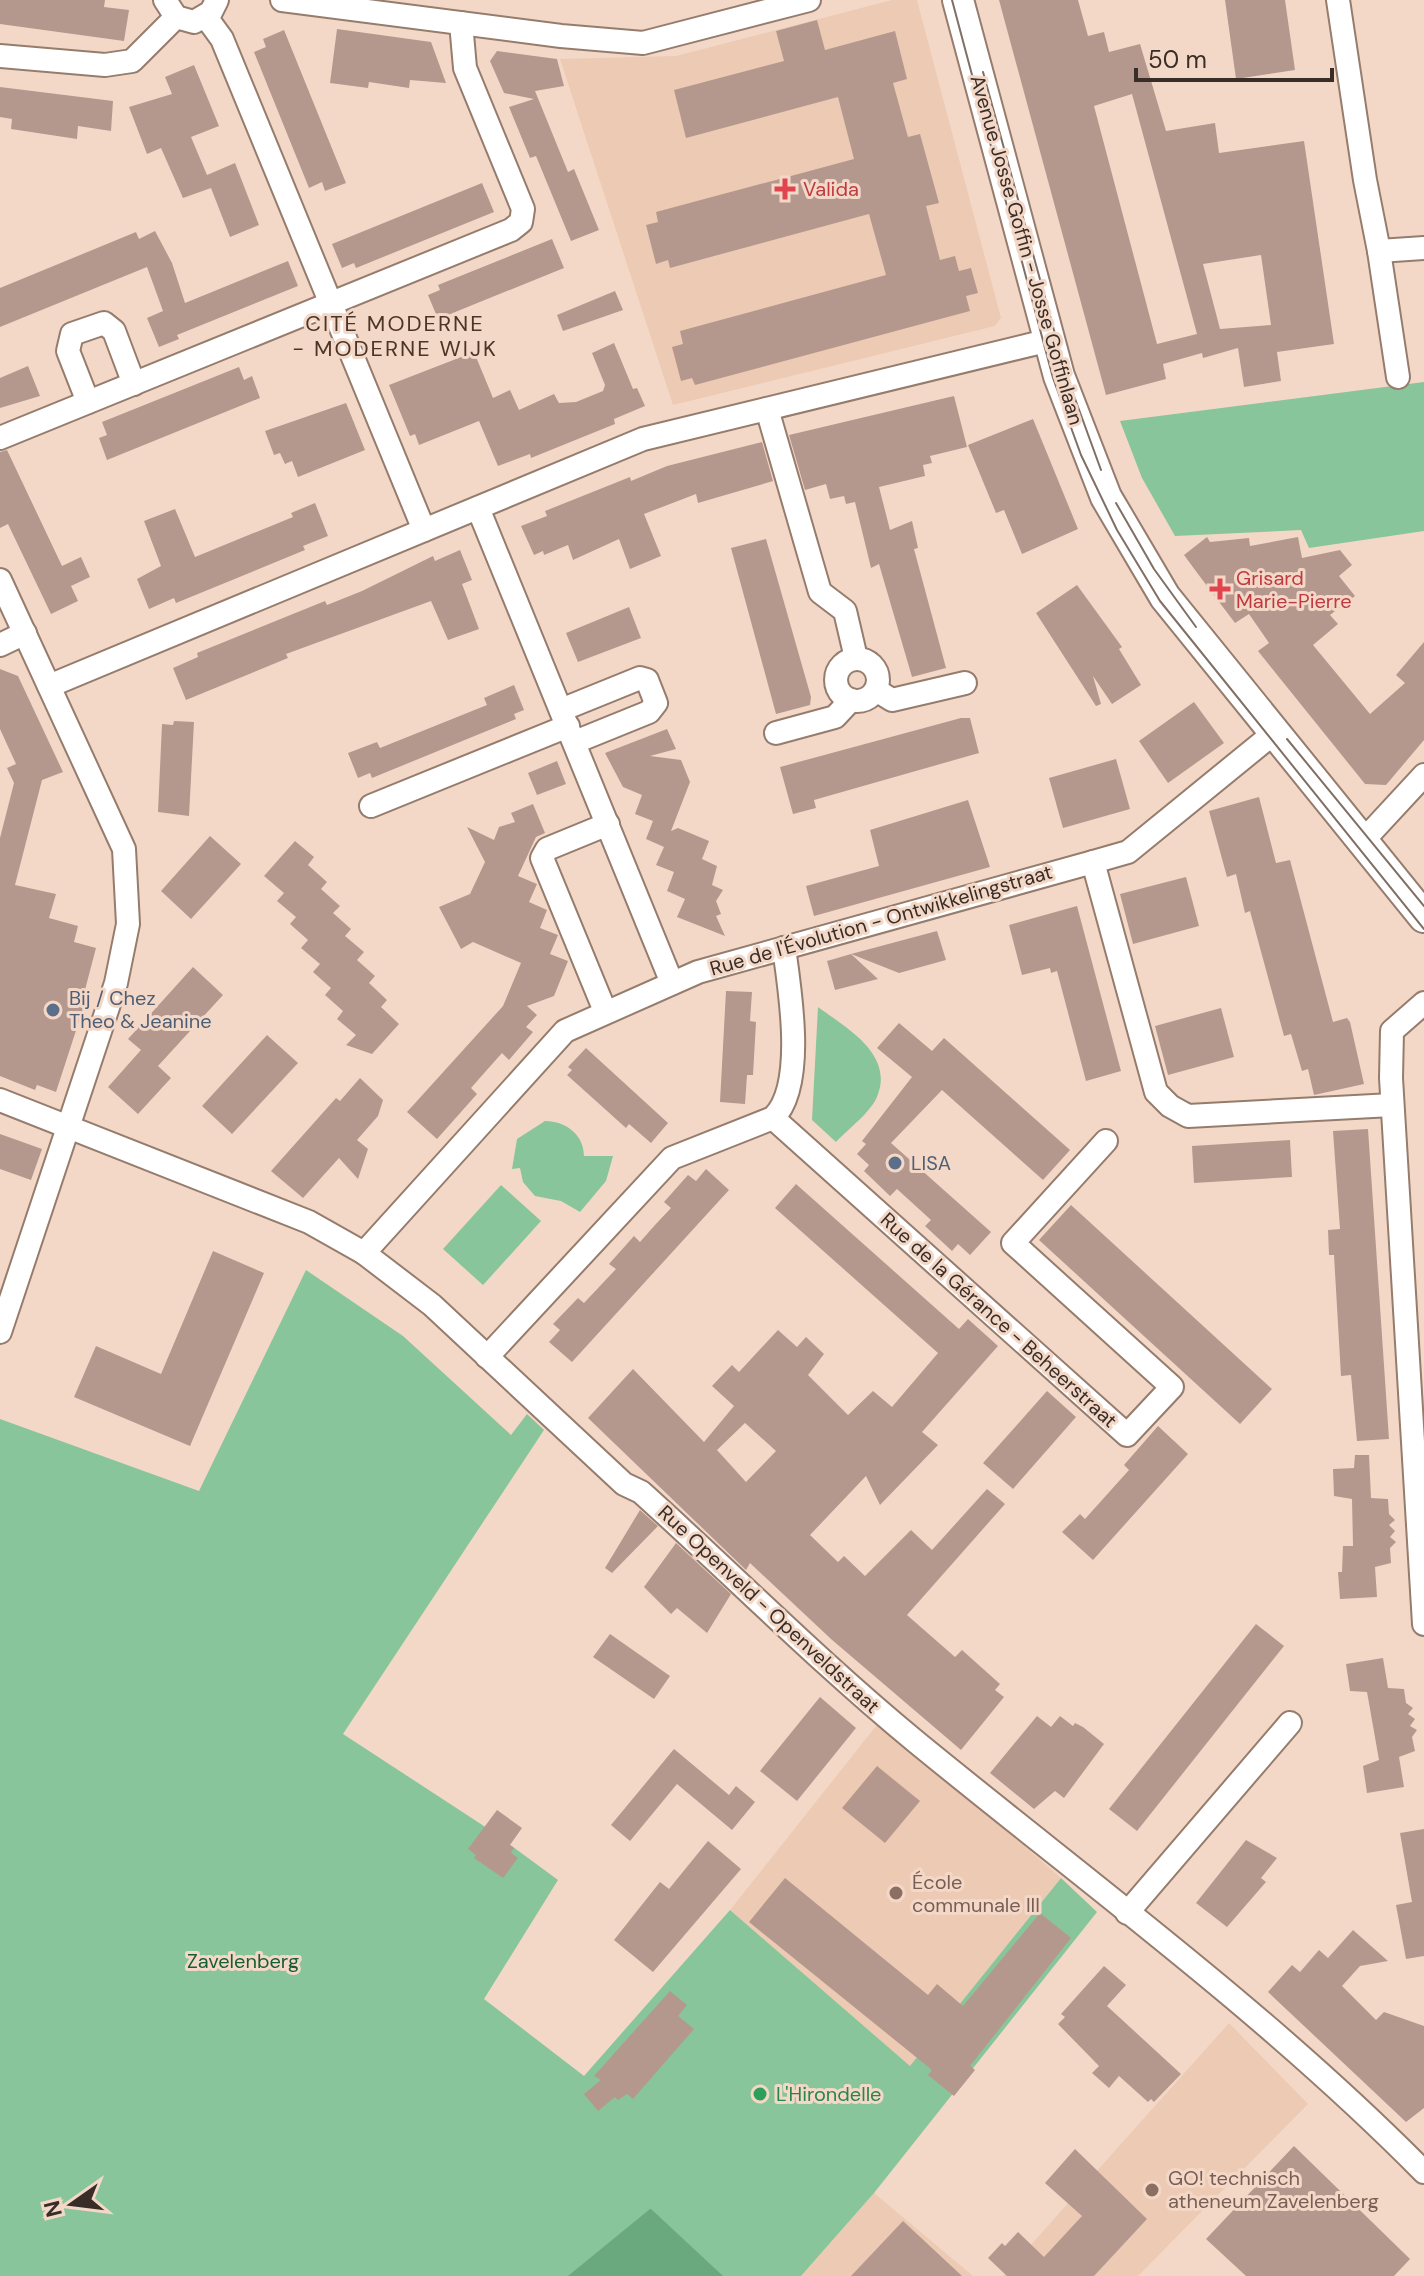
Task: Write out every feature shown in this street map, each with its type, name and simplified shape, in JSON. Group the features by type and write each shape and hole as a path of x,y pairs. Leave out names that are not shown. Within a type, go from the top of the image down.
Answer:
{"main road":[{"name":"Avenue Josse Goffin - Josse Goffinlaan","path":"958,0 1050,340 1087,455 1122,528 1165,597 1424,917"}],"street":[{"path":"282,0 643,43 809,0"},
{"path":"1338,0 1398,377"},
{"path":"0,56 105,65 132,61 170,8 194,22 212,8 329,304 424,530"},
{"path":"0,438 511,230 521,222 523,209 465,68 461,23"},
{"path":"1379,251 1424,248"},
{"path":"88,402 68,351 72,334 104,323 114,331 134,384"},
{"path":"49,686 643,439 1050,340"},
{"path":"767,409 820,592 845,611 856,658"},
{"path":"478,508 672,983"},
{"path":"0,580 118,837 127,870 128,924 116,983 0,1332"},
{"path":"0,645 25,633"},
{"path":"856,658 872,665 878,682 876,690 861,701 842,695 835,677 839,668 856,658"},
{"path":"876,690 892,700 965,683"},
{"path":"776,733 835,717 851,700"},
{"path":"371,806 568,726"},
{"name":"Rue de l'Évolution - Ontwikkelingstraat","path":"364,1253 565,1031 698,972 1128,852 1274,733"},
{"path":"1362,842 1424,775"},
{"path":"605,1011 542,858 547,849 608,824"},
{"path":"1093,862 1156,1092 1170,1106 1188,1116 1200,1116 1392,1105"},
{"path":"487,1357 672,1158 773,1118 783,1108 790,1090 792,1006 784,948"},
{"path":"1424,1003 1392,1031 1392,1105 1424,1624"},
{"name":"Rue Openveld - Openveldstraat","path":"0,1100 309,1222 364,1253 432,1305 624,1484 641,1492 742,1582 774,1620 912,1738 1263,2019 1424,2170"},
{"name":"Rue de la Gérance - Beheerstraat","path":"773,1118 1127,1435 1172,1387 1013,1243 1106,1141"},
{"path":"1127,1913 1290,1723"}],"shaded area":[{"name":"Valida","path":"892,0 917,0 1001,318 995,326 673,405 560,59 676,56"},
{"name":"École communale III","path":"880,1721 1061,1878 910,2066 730,1910"},
{"name":"GO! technisch atheneum Zavelenberg","path":"1229,2023 1308,2104 1138,2276 1003,2276"},
{"path":"874,2193 973,2276 801,2276"}],"green space":[{"path":"1424,382 1424,531 1309,548 1301,530 1175,536 1142,478 1120,421"},
{"path":"818,1007 864,1043 879,1066 881,1079 871,1107 836,1142 812,1120"},
{"path":"545,1121 572,1131 581,1142 584,1156 613,1156 606,1181 580,1212 561,1201 535,1196 523,1182 520,1168 512,1169 517,1139"},
{"path":"501,1185 541,1221 483,1285 443,1249"},
{"name":"Zavelenberg","path":"306,1270 403,1336 511,1435 527,1414 544,1430 343,1734 490,1830 558,1880 484,1999 584,2076 730,1910 910,2066 1061,1878 1097,1912 874,2193 801,2276 0,2276 0,1419 199,1491"},
{"path":"650,2209 723,2276 568,2276"}],"building":[{"path":"0,0 105,0 104,7 129,10 124,41 0,24"},
{"path":"999,0 1078,0 1088,36 1104,32 1109,52 1140,44 1166,131 1215,123 1219,153 1304,141 1334,344 1277,352 1281,381 1244,387 1238,348 1203,358 1202,353 1163,364 1166,379 1106,395","holes":["1132,94 1197,334 1157,344 1094,106","1261,255 1271,325 1220,329 1203,264"]},
{"path":"1225,0 1285,0 1295,70 1236,79"},
{"path":"817,20 825,50 895,31 907,79 893,83 908,137 920,134 939,203 926,206 940,260 955,256 959,271 971,268 978,293 966,296 970,311 695,385 692,378 681,381 672,347 683,344 680,331 886,275 869,214 670,268 668,260 656,264 646,225 658,222 656,212 854,159 838,97 686,138 674,90 784,61 776,31"},
{"path":"337,29 431,42 446,83 410,80 409,88 369,82 368,88 330,83"},
{"path":"284,30 346,183 325,191 322,182 309,188 254,52 266,47 263,39"},
{"path":"497,51 557,59 564,86 535,91 568,172 574,169 599,230 571,241 536,156 530,158 509,107 534,99 504,93 490,61"},
{"path":"194,65 219,126 191,137 207,175 235,163 259,225 230,237 211,188 183,198 161,148 147,154 129,107 172,94 165,77"},
{"path":"0,87 113,101 111,131 78,126 77,139 11,129 12,119 0,117"},
{"path":"482,183 494,212 356,268 354,263 342,268 332,244"},
{"path":"155,231 172,263 185,303 288,261 298,286 177,335 179,339 159,347 147,318 163,311 147,267 0,327 0,288 136,232 139,239"},
{"path":"552,239 564,268 438,319 428,295 440,290 438,285"},
{"path":"615,291 623,310 563,331 557,315"},
{"path":"614,343 633,389 637,388 645,406 614,419 615,424 531,458 530,454 498,466 479,421 419,445 415,434 410,436 389,385 474,352 493,398 510,390 519,410 554,394 559,403 576,402 603,391 605,385 592,353"},
{"path":"28,366 40,396 0,408 0,378"},
{"path":"239,367 244,380 252,376 260,398 107,460 99,438 107,435 102,422"},
{"path":"954,396 967,447 930,456 932,463 923,465 925,476 879,487 890,530 912,521 918,548 914,549 946,668 912,677 879,564 871,568 855,502 846,504 844,496 830,499 826,484 805,490 789,435"},
{"path":"346,403 365,450 298,477 292,461 285,464 280,453 274,455 265,431"},
{"path":"1033,419 1078,529 1022,554 1004,510 996,513 968,445"},
{"path":"762,442 773,481 698,503 696,494 644,514 661,556 630,569 619,539 573,560 568,545 544,555 543,551 534,555 521,526 547,516 545,511 630,477 631,481 667,466"},
{"path":"7,450 62,566 81,557 90,577 71,586 78,601 51,614 8,524 0,528 0,452"},
{"path":"315,503 328,536 303,546 305,550 176,603 174,598 149,609 137,579 161,566 144,521 175,509 195,557 293,517 291,513"},
{"path":"1207,537 1210,542 1249,538 1250,546 1298,537 1302,558 1340,550 1352,565 1339,576 1355,596 1330,615 1338,624 1313,645 1370,714 1405,683 1396,675 1424,642 1424,740 1386,785 1365,784 1258,651 1269,643 1249,614 1235,623 1184,555"},
{"path":"766,539 811,697 810,705 776,714 731,548"},
{"path":"460,550 472,580 462,584 479,629 448,640 431,601 286,654 288,658 186,700 173,668 198,657 197,653 325,601 327,605 362,591 433,556 435,561"},
{"path":"1077,585 1122,647 1119,649 1141,685 1112,704 1093,676 1101,704 1096,706 1036,613"},
{"path":"629,607 641,638 578,662 566,633"},
{"path":"0,669 18,676 63,772 42,780 15,885 56,894 49,918 78,926 74,942 96,948 81,1005 84,1006 56,1092 37,1085 35,1090 0,1076 0,838 14,783 7,768 16,764 0,729"},
{"path":"514,685 524,710 514,714 516,719 372,778 370,773 358,778 348,753 377,742 380,748 487,705 484,698"},
{"path":"1194,702 1224,743 1168,783 1139,741"},
{"path":"970,718 979,753 814,800 816,808 793,814 780,767"},
{"path":"174,721 194,722 189,816 158,812 162,724 173,725"},
{"path":"667,729 676,749 650,756 681,760 690,782 671,831 678,828 709,841 702,859 717,866 712,885 723,890 716,901 721,914 716,916 725,936 677,917 685,899 667,891 674,872 656,865 664,847 646,839 653,821 635,814 642,795 623,787 605,753"},
{"path":"1116,759 1130,809 1063,828 1049,778"},
{"path":"557,761 566,784 537,795 528,773"},
{"path":"1259,797 1276,863 1290,860 1333,1022 1347,1018 1350,1022 1364,1084 1314,1095 1308,1069 1302,1071 1291,1034 1284,1036 1250,911 1245,913 1236,874 1227,877 1209,811"},
{"path":"968,800 990,867 814,916 806,886 879,866 870,830"},
{"path":"533,804 545,833 536,837 518,876 537,884 529,902 547,910 540,928 558,935 550,954 568,961 554,996 527,1006 537,1015 526,1027 533,1032 509,1060 502,1053 471,1088 477,1094 437,1139 407,1112 503,1006 521,963 473,942 461,949 439,907 470,894 485,862 467,827 494,840 499,827 515,822 511,813"},
{"path":"210,836 241,864 191,919 161,891"},
{"path":"295,841 314,857 308,865 327,882 321,889 340,906 333,913 351,929 345,936 364,952 357,960 375,976 369,983 387,1000 381,1007 399,1024 372,1054 346,1045 356,1035 337,1019 343,1011 325,995 331,988 313,972 320,964 301,948 308,940 290,924 296,917 277,901 284,893 264,876"},
{"path":"1186,877 1199,926 1133,944 1120,894"},
{"path":"1077,906 1121,1071 1086,1081 1057,971 1051,973 1050,968 1022,975 1009,925"},
{"path":"937,931 946,960 899,973 851,954"},
{"path":"851,954 878,979 835,990 827,961"},
{"path":"193,967 223,995 158,1066 171,1078 138,1114 108,1087 141,1050 128,1039"},
{"path":"726,991 752,992 750,1021 756,1022 753,1075 747,1075 745,1104 720,1102"},
{"path":"1221,1008 1234,1057 1168,1075 1155,1026"},
{"path":"899,1023 932,1051 944,1038 1070,1150 1043,1180 942,1090 891,1143 991,1232 970,1255 958,1244 952,1251 925,1226 931,1220 897,1189 890,1196 864,1171 869,1165 857,1154 866,1144 862,1141 912,1077 877,1048"},
{"path":"267,1035 298,1063 232,1134 202,1106"},
{"path":"586,1048 668,1123 651,1143 629,1124 626,1128 567,1075 572,1070 568,1067"},
{"path":"360,1078 383,1100 378,1116 357,1140 368,1149 358,1179 339,1158 303,1198 271,1171 336,1098 340,1101"},
{"path":"1368,1129 1389,1439 1357,1441 1351,1375 1341,1376 1334,1255 1329,1255 1328,1230 1340,1229 1333,1131"},
{"path":"0,1134 42,1149 31,1180 0,1169"},
{"path":"1290,1140 1292,1177 1194,1183 1192,1146"},
{"path":"706,1169 729,1190 572,1362 549,1342 560,1330 553,1324 578,1298 584,1303 616,1269 609,1264 634,1236 640,1242 671,1208 664,1202 688,1175 696,1181"},
{"path":"796,1184 959,1329 968,1319 998,1346 922,1432 938,1445 880,1505 866,1476 810,1535 838,1562 844,1556 865,1576 911,1530 932,1550 987,1489 1005,1504 907,1615 955,1657 962,1650 1000,1684 995,1690 1004,1697 961,1750 831,1639 750,1563 746,1570 588,1418 633,1369 704,1442 734,1406 712,1386 732,1365 739,1372 778,1330 797,1347 806,1337 824,1354 808,1375 848,1415 873,1391 892,1407 938,1353 775,1208","holes":["745,1423 776,1451 746,1482 717,1450"]},
{"path":"1071,1205 1272,1389 1240,1424 1039,1240"},
{"path":"213,1251 264,1273 190,1446 74,1397 96,1346 161,1374"},
{"path":"1047,1391 1076,1417 1013,1489 983,1463"},
{"path":"1158,1426 1188,1454 1093,1560 1062,1532 1080,1514 1085,1519 1129,1470 1124,1465"},
{"path":"1355,1455 1369,1455 1371,1498 1388,1499 1389,1514 1395,1520 1389,1525 1395,1531 1390,1537 1396,1542 1390,1548 1391,1563 1375,1567 1377,1597 1340,1599 1338,1572 1342,1572 1343,1546 1353,1546 1352,1499 1334,1496 1333,1469 1354,1468"},
{"path":"640,1510 658,1526 612,1573 605,1568"},
{"path":"676,1543 731,1594 707,1633 677,1608 671,1614 644,1587"},
{"path":"1256,1624 1284,1646 1137,1831 1109,1809"},
{"path":"610,1634 670,1676 654,1699 593,1657"},
{"path":"1383,1658 1388,1688 1404,1689 1406,1703 1413,1708 1408,1714 1415,1719 1410,1726 1417,1730 1412,1737 1415,1751 1399,1757 1404,1787 1367,1793 1363,1766 1379,1760 1367,1692 1350,1691 1346,1664"},
{"path":"820,1697 856,1728 797,1801 760,1771"},
{"path":"1037,1716 1051,1727 1060,1716 1073,1726 1075,1723 1083,1727 1104,1744 1064,1798 1055,1791 1034,1809 990,1773"},
{"path":"674,1749 729,1795 736,1786 755,1802 732,1830 677,1784 630,1841 611,1825"},
{"path":"877,1766 920,1801 885,1843 842,1808"},
{"path":"497,1810 522,1828 510,1845 514,1848 511,1853 518,1858 503,1878 474,1858 476,1855 468,1849"},
{"path":"1424,1829 1424,1956 1406,1959 1396,1905 1412,1902 1400,1833"},
{"path":"1246,1840 1277,1858 1261,1878 1266,1882 1227,1927 1196,1903"},
{"path":"708,1841 741,1869 653,1972 614,1940 660,1882 669,1889"},
{"path":"785,1878 928,1995 937,1984 963,2006 1040,1913 1071,1938 970,2066 975,2070 954,2096 928,2075 932,2070 749,1922"},
{"path":"1353,1930 1388,1961 1360,1966 1342,1986 1376,2020 1384,2012 1424,2026 1424,2108 1406,2122 1268,1992 1292,1965 1300,1972 1319,1950 1328,1958"},
{"path":"1104,1966 1126,1985 1107,2006 1181,2074 1154,2102 1151,2099 1148,2102 1119,2076 1109,2088 1092,2073 1099,2066 1058,2024 1065,2017 1061,2014"},
{"path":"670,1991 687,2005 678,2016 694,2029 633,2099 627,2094 618,2100 615,2097 598,2111 584,2094 601,2080 594,2076"},
{"path":"1294,2146 1410,2259 1394,2276 1246,2276 1206,2239"},
{"path":"1075,2149 1147,2219 1094,2276 1007,2276 988,2258 1002,2243 1005,2246 1018,2232 1044,2257 1082,2216 1045,2183"},
{"path":"903,2221 962,2276 851,2276"}],"tram line":[{"path":"952,0 1053,378 1081,455 1117,530 1160,601 1424,929"},
{"path":"983,72 1066,374 1101,470"},
{"path":"1116,503 1154,569 1196,627"},
{"path":"1287,739 1424,906"}],"place":[{"name":"Valida","path":"785,189"},
{"name":"Grisard Marie-Pierre","path":"1220,589"},
{"name":"Bij / Chez Theo & Jeanine","path":"53,1010"},
{"name":"LISA","path":"895,1163"},
{"name":"École communale III","path":"896,1893"},
{"name":"L'Hirondelle","path":"760,2094"},
{"name":"GO! technisch atheneum Zavelenberg","path":"1152,2190"}],"district":[{"name":"CITÉ MODERNE - MODERNE WIJK","path":"395,336"}]}
